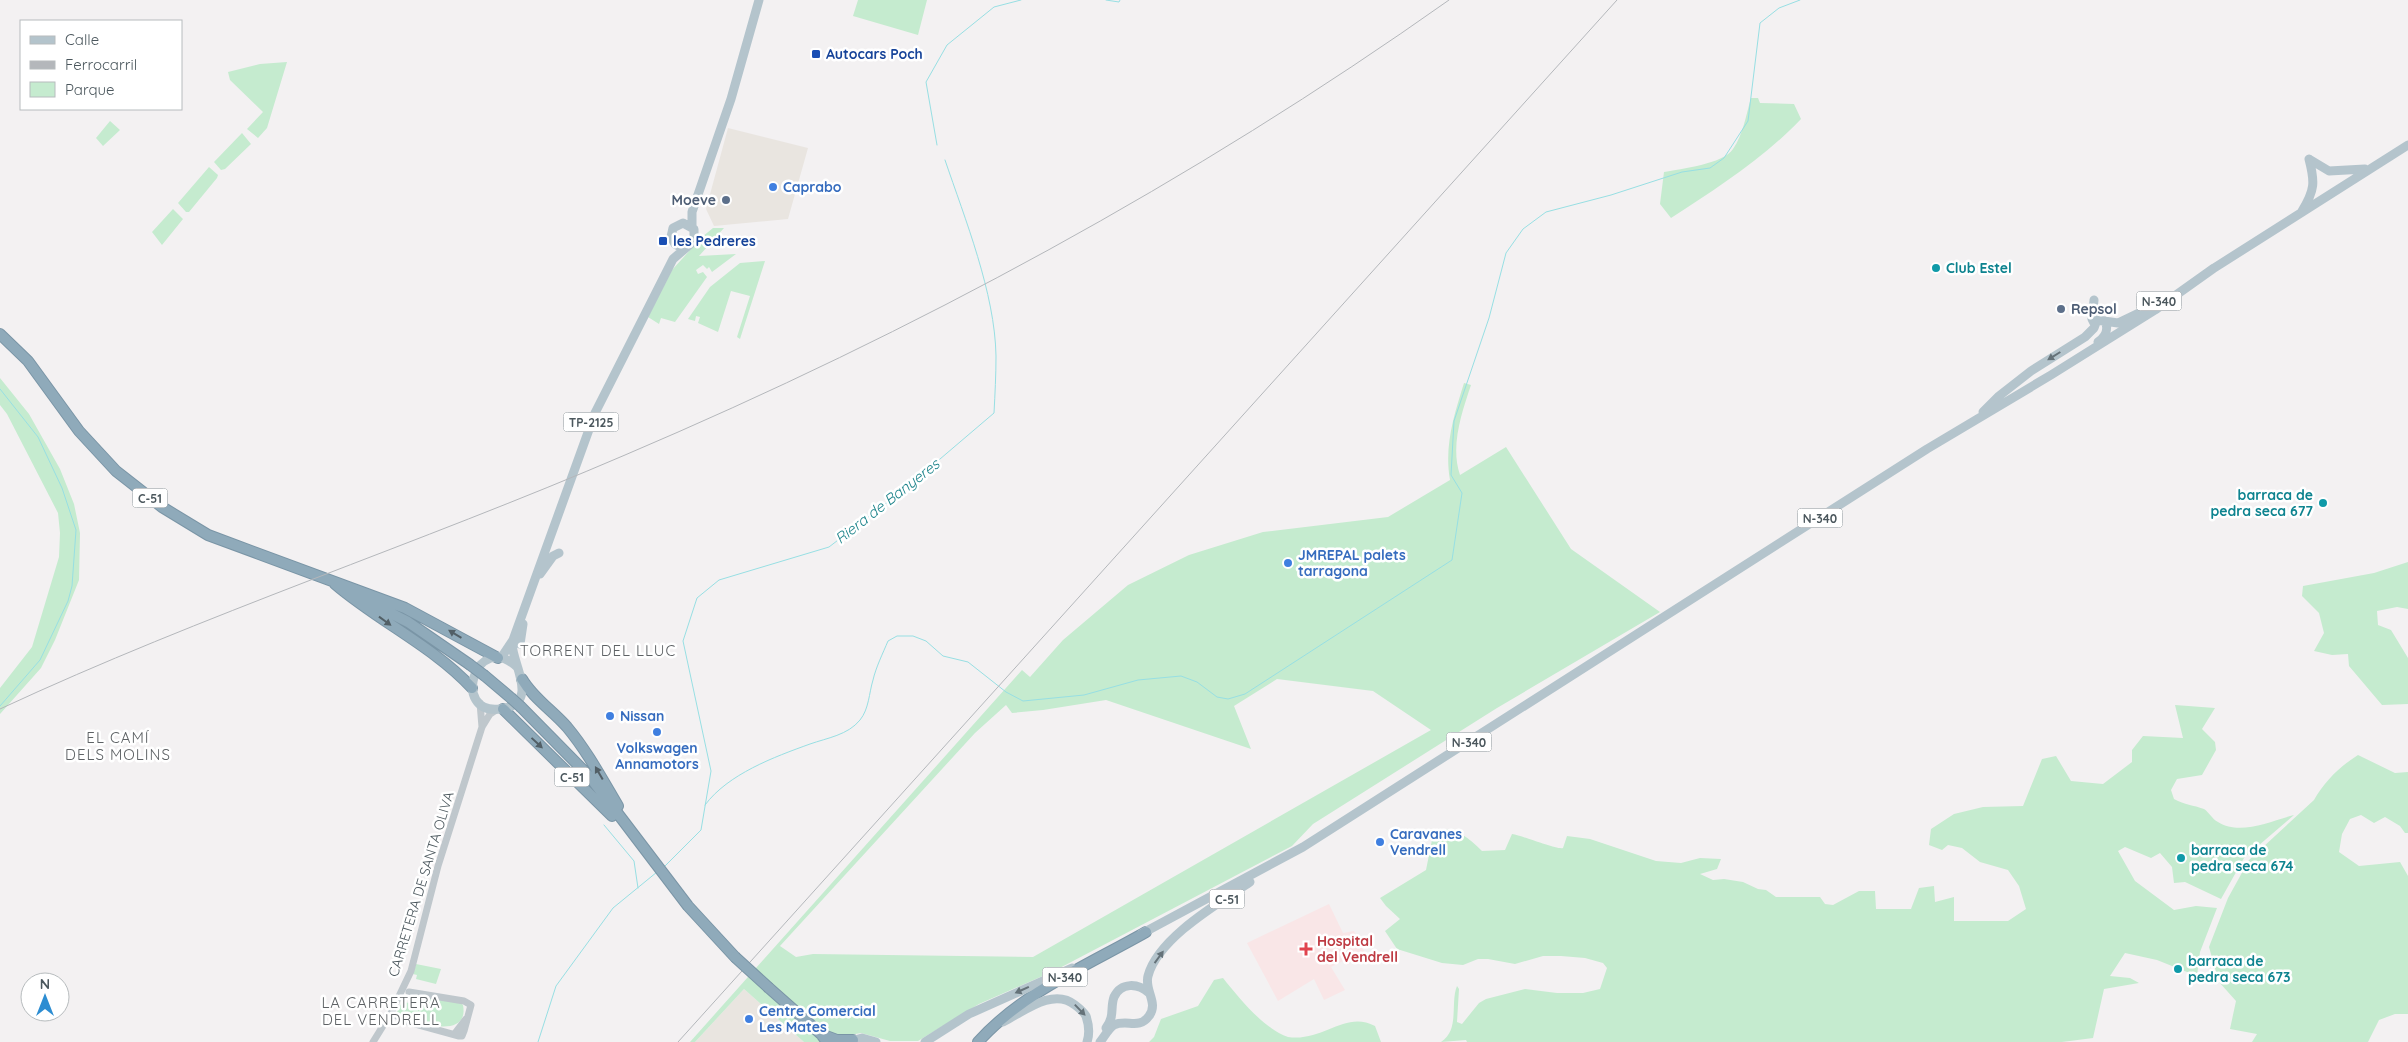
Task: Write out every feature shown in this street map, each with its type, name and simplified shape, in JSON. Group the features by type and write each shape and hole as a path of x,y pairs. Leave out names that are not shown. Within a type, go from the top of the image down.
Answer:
{"highway":[{"name":"C-51","path":"0,336 16,349 33,368 79,431 116,471 162,507 208,535 332,582 408,622 485,676 521,707 590,777 688,906 735,957 824,1038 850,1041"},
{"path":"332,582 359,590 405,608 498,658"},
{"path":"332,582 352,599 456,672 472,688"},
{"path":"522,678 529,690 567,727 595,766 641,845"},
{"name":"C-51","path":"499,709 641,845"},
{"name":"N-340","path":"978,1042 1031,996 1146,932"}],"main road":[{"name":"TP-2125","path":"530,592 595,413 673,259 694,241 695,234 688,225 731,99 760,0"},
{"name":"N-340","path":"1970,422 1983,412 2408,145"},
{"path":"2301,213 2310,198 2313,186 2314,177 2308,159 2329,171 2356,171 2372,167"},
{"path":"2313,186 2320,177 2329,171"},
{"path":"673,259 673,228 688,225"},
{"path":"672,241 676,246 684,248"},
{"name":"N-340","path":"1146,932 1311,842 1970,422 2057,372 2155,310 2214,268"},
{"path":"2057,372 2103,339 2105,335 2155,310"},
{"path":"1983,412 1999,396 2031,371 2085,337 2099,323 2118,323 2143,311"},
{"path":"2099,323 2096,332 2105,335"},
{"path":"516,642 503,655 479,665 472,678 472,688 480,703 499,709 516,701 523,687 522,678 512,652 516,642 530,592 548,562 559,553"},
{"path":"498,658 508,661 517,667"},
{"name":"C-51","path":"1149,993 1147,984 1152,966 1172,940 1184,928 1256,878 1267,867"},
{"path":"925,1042 978,1010 1070,968 1126,938 1146,932"},
{"path":"1094,1042 1109,1024 1114,1011 1114,997 1124,987 1137,986 1149,993 1153,1006 1148,1018 1137,1024 1124,1023 1112,1026 1100,1042"},
{"path":"990,1030 1032,1006 1052,999 1070,1001 1084,1012 1090,1026 1087,1042"},
{"path":"1114,1011 1124,1023"},
{"path":"850,1041 867,1039 876,1042"}],"street":[{"path":"480,703 482,727"},
{"path":"482,727 490,714 499,709"},
{"name":"CARRETERA DE SANTA OLIVA","path":"373,1042 391,1013 411,971 438,866 482,727"},
{"path":"391,1013 404,1021 435,1030 460,1031 471,1005 464,1001 409,992"}],"shaded area":[{"path":"728,128 808,148 788,219 714,226 706,209"},
{"name":"Hospital del Vendrell","path":"1329,904 1343,933 1354,931 1366,955 1347,965 1343,961 1331,967 1345,990 1324,1000 1314,979 1278,1001 1247,943"},
{"path":"744,989 804,1042 695,1042"}],"green space":[{"path":"858,0 927,0 918,35 853,16"},
{"path":"287,62 267,128 258,138 247,129 263,112 230,80 228,72 260,64"},
{"path":"1751,98 1758,98 1760,103 1794,104 1801,119 1755,160 1671,218 1660,204 1664,172 1701,165 1728,154 1739,138"},
{"path":"110,121 120,130 103,146 96,138"},
{"path":"242,133 251,144 225,169 221,170 214,162"},
{"path":"209,167 218,175 217,178 189,212 186,212 178,203"},
{"path":"173,209 183,219 162,245 152,232"},
{"path":"713,228 724,228 699,256 736,254 712,272 709,267 707,269 703,265 696,270 698,274 703,272 707,277 675,322 661,318 659,324 648,317 672,270 702,237"},
{"path":"765,261 740,339 737,337 750,296 731,291 718,332 698,323 700,317 696,316 695,321 688,319 710,287 740,263"},
{"path":"0,378 29,414 60,469 74,504 80,533 79,580 55,640 41,668 0,714 0,688 32,647 59,557 60,533 58,513 7,414 0,405"},
{"path":"1464,383 1471,385 1458,429 1456,452 1460,475 1506,447 1571,549 1660,612 1497,708 1313,824 1292,846 1054,971 979,1004 918,1041 890,1041 861,1033 850,1035 838,1042 804,1042 744,989 695,1042 690,1042 1022,670 1030,677 1063,640 1128,585 1189,555 1263,532 1388,517 1450,480 1448,467 1449,443","holes":["1277,679 1373,691 1431,730 1033,957 813,954 796,957 780,946 975,733 1006,705 1012,713 1106,700 1251,749 1234,706"]},
{"path":"2408,562 2408,609 2397,607 2377,611 2378,625 2391,630 2408,658 2408,704 2382,705 2349,666 2348,654 2332,655 2314,651 2324,633 2319,613 2302,596 2303,586 2374,573"},
{"path":"2175,705 2215,708 2202,729 2215,742 2216,750 2202,775 2177,779 2171,790 2174,799 2204,809 2218,822 2236,828 2266,824 2294,815 2244,858 2221,899 2185,882 2174,883 2172,867 2160,853 2151,858 2125,847 2118,851 2135,881 2174,910 2196,906 2217,908 2200,952 2197,976 2157,960 2125,953 2110,976 2130,978 2139,983 2104,989 2093,1038 2062,1042 1467,1042 1466,1040 1441,1042 1451,1031 1457,986 1459,989 1457,1022 1462,1024 1479,1003 1486,999 1525,989 1557,993 1583,993 1600,989 1607,968 1603,963 1585,958 1561,956 1543,956 1515,964 1488,959 1478,959 1463,965 1442,963 1397,949 1385,931 1400,919 1380,898 1426,870 1432,840 1437,829 1450,830 1462,834 1482,851 1505,850 1512,834 1560,848 1563,848 1567,836 1590,839 1656,861 1681,863 1700,858 1721,859 1717,869 1700,874 1713,880 1724,879 1743,882 1758,889 1766,890 1776,897 1820,897 1825,904 1833,905 1859,891 1875,891 1876,909 1911,909 1919,888 1934,886 1935,902 1954,897 1954,921 2008,921 2026,909 2019,886 2008,870 1980,862 1962,848 1948,845 1942,850 1929,845 1931,829 1954,814 1983,807 2023,806 2042,759 2056,756 2071,781 2103,784 2132,762 2132,750 2143,736 2183,738"},
{"path":"2358,755 2395,773 2408,772 2408,833 2405,833 2400,826 2385,817 2374,823 2361,815 2350,819 2342,834 2339,852 2359,866 2400,862 2408,876 2408,1014 2395,1014 2379,1020 2368,1042 2252,1042 2257,1034 2230,1029 2236,1001 2219,982 2209,947 2228,898 2249,860 2314,800 2333,775"},
{"path":"416,964 441,969 436,984 416,979 417,975 413,974"},
{"path":"1223,978 1261,1020 1288,1037 1313,1035 1344,1024 1364,1022 1375,1026 1381,1042 1149,1042 1154,1037 1161,1019 1198,1006 1214,980"},
{"path":"428,998 459,1002 463,1005 463,1016 458,1023 449,1026 438,1026 414,1020 397,1012 402,1002 426,1005"}],"waterway":[{"name":"Riera de Banyeres","path":"937,145 926,82 947,45 994,7 1021,0"},
{"name":"Riera de Banyeres","path":"1106,0 1119,2 1120,0"},
{"path":"705,805 726,784 753,768 796,749 837,735 855,725 865,711 876,670 888,641 897,636 913,636 926,641 943,656 968,662 1006,692 1023,701 1084,695 1138,680 1181,676 1197,682 1217,697 1228,699 1245,694 1452,560 1462,493 1451,475 1454,421 1489,318 1506,253 1523,229 1546,212 1611,195 1682,172 1710,168 1724,158 1748,121 1760,23 1779,8 1800,0"},
{"name":"Riera de Banyeres","path":"664,867 701,830 711,771 683,641 697,598 719,580 829,547 906,488 994,413 996,356 990,307 978,256 945,160"},
{"path":"0,389 38,437 62,488 76,530 72,586 68,601 40,660 0,706"},
{"path":"604,825 634,861 638,888"},
{"name":"Riera de Banyeres","path":"538,1042 556,986 613,908 657,872"}],"railway":[{"path":"0,709 77,674 233,610 547,488 733,408 840,358 1049,250 1152,192 1352,67 1449,0"},
{"path":"678,1042 1617,0"}],"place":[{"name":"Autocars Poch","path":"816,54"},
{"name":"Caprabo","path":"773,187"},
{"name":"Moeve","path":"726,200"},
{"name":"les Pedreres","path":"663,241"},
{"name":"Club Estel","path":"1936,268"},
{"name":"Repsol","path":"2061,309"},
{"name":"barraca de pedra seca 677","path":"2323,503"},
{"name":"JMREPAL palets tarragona","path":"1288,563"},
{"name":"Nissan","path":"610,716"},
{"name":"Volkswagen Annamotors","path":"657,732"},
{"name":"Caravanes Vendrell","path":"1380,842"},
{"name":"barraca de pedra seca 674","path":"2181,858"},
{"name":"Hospital del Vendrell","path":"1306,949"},
{"name":"barraca de pedra seca 673","path":"2178,969"},
{"name":"Centre Comercial Les Mates","path":"749,1019"}],"district":[{"name":"TORRENT DEL LLUC","path":"598,650"},
{"name":"EL CAMÍ DELS MOLINS","path":"118,746"},
{"name":"LA CARRETERA DEL VENDRELL","path":"381,1010"}]}
